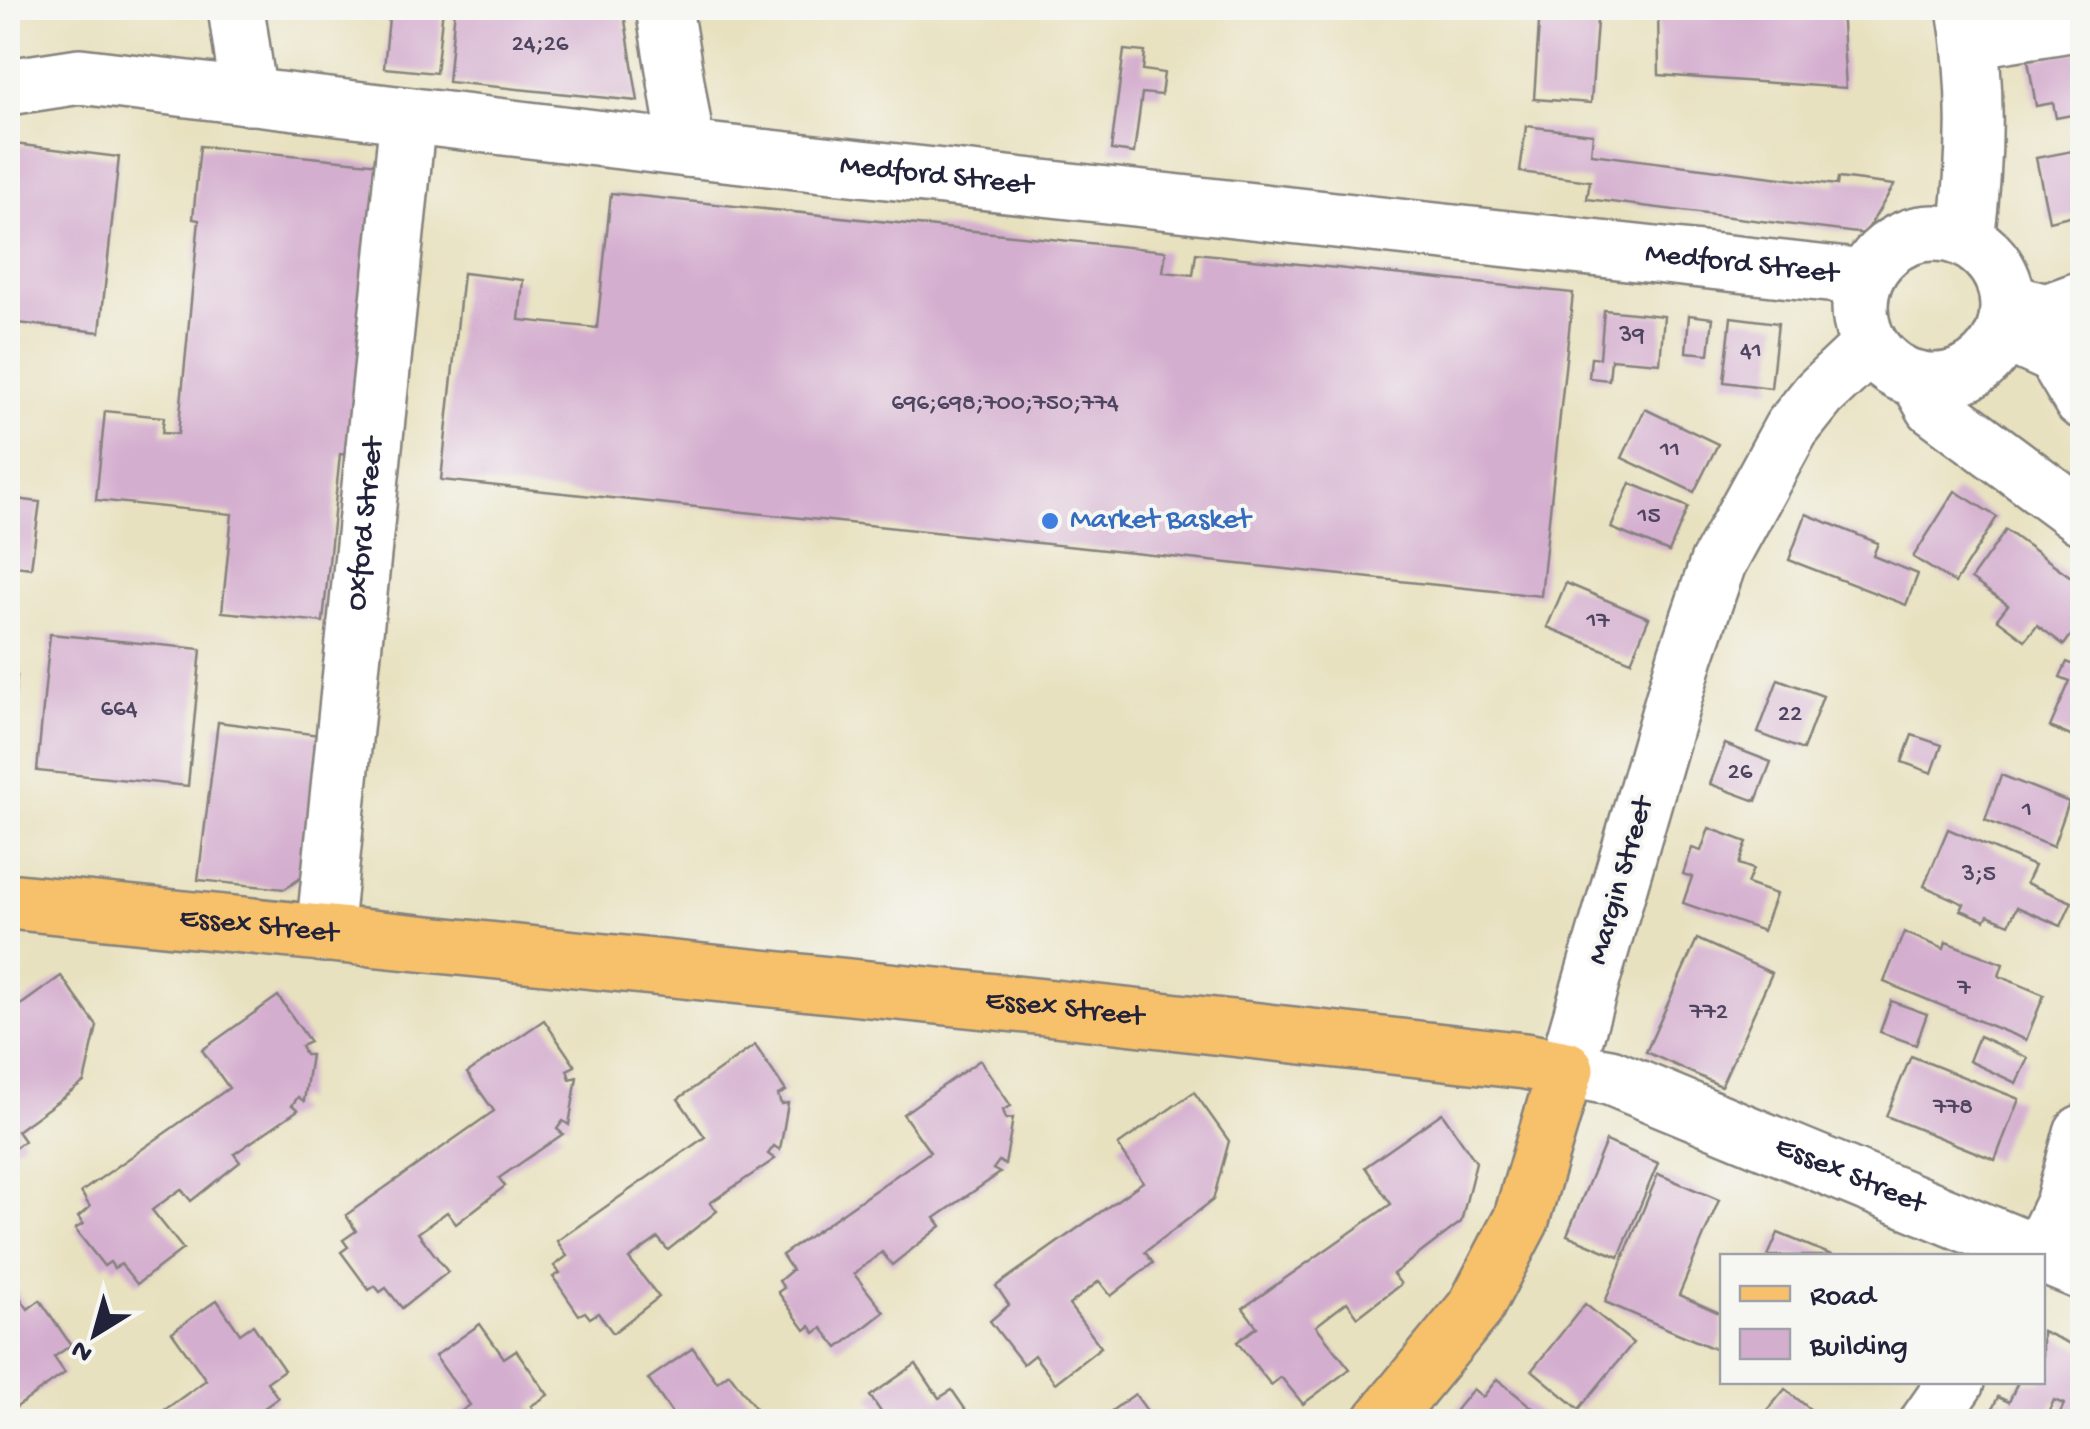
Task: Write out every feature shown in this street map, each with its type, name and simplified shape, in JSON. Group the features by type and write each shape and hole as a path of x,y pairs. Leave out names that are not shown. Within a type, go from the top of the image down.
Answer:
{"main road":[{"name":"Essex Street","path":"8,901 1027,1006 1506,1058 1566,1068"},
{"name":"Margin Street","path":"1381,1422 1475,1308 1521,1220 1566,1068"}],"street":[{"path":"236,8 249,97"},
{"path":"664,8 688,150"},
{"path":"1966,239 1974,182 1968,24 2082,22"},
{"name":"Medford Street","path":"8,87 80,76 688,150 1865,278"},
{"name":"Oxford Street","path":"324,934 408,116"},
{"path":"1942,233 1966,239 1985,252 2000,271 2006,318 1994,352 1975,370 1944,381 1918,379 1894,370 1870,346 1863,329 1859,304 1865,278 1878,257 1897,242 1919,234 1942,233"},
{"path":"2006,318 2046,312 2082,300"},
{"path":"2006,318 2055,356 2082,401"},
{"name":"Margin Street","path":"1566,1068 1686,656 1718,562 1791,429 1818,394 1870,346"},
{"path":"1918,379 1934,406 2082,517"},
{"name":"Essex Street","path":"1566,1068 1610,1078 2036,1254"},
{"path":"2053,1261 2082,1133"},
{"path":"1928,1422 1955,1384"}],"building":[{"path":"390,8 443,8 436,73 384,68"},
{"path":"455,8 623,8 638,101 448,82"},
{"path":"1540,8 1598,8 1591,103 1534,99"},
{"path":"1658,8 1841,8 1846,88 1659,75"},
{"path":"1124,50 1145,52 1143,70 1164,73 1161,95 1142,93 1134,153 1111,150"},
{"path":"2082,50 2082,113 2056,118 2053,103 2036,106 2028,60"},
{"path":"1526,126 1593,134 1591,154 1837,185 1838,178 1894,185 1865,234 1587,199 1590,181 1520,172"},
{"path":"14,144 119,157 100,332 8,322 8,147"},
{"path":"200,146 381,164 351,455 340,454 323,622 222,612 232,514 96,500 105,411 164,417 162,433 178,434 199,220 193,219"},
{"path":"2082,149 2082,213 2049,221 2036,158"},
{"path":"611,193 1166,251 1163,272 1193,275 1196,253 1573,293 1541,596 441,480 463,273 523,280 519,320 597,328"},
{"path":"1604,310 1664,316 1660,363 1611,359 1609,380 1589,378 1591,357 1600,358"},
{"path":"1689,315 1713,318 1709,354 1686,352"},
{"path":"1731,317 1778,323 1771,388 1724,382"},
{"path":"1645,409 1718,444 1694,492 1622,458"},
{"path":"1630,483 1688,507 1669,552 1611,528"},
{"path":"1955,491 1997,517 1955,583 1913,557"},
{"path":"8,498 40,502 31,568 8,565"},
{"path":"1806,514 1878,543 1873,556 1918,574 1906,605 1789,560"},
{"path":"2006,530 2082,585 2082,620 2064,645 2037,625 2025,640 1997,619 2008,605 1971,579"},
{"path":"1566,583 1649,618 1631,661 1547,627"},
{"path":"50,634 201,649 188,786 37,771"},
{"path":"2082,653 2082,741 2050,727 2070,681 2060,677 2067,662 2077,666"},
{"path":"8,675 17,676 10,739 8,739"},
{"path":"1778,679 1823,696 1803,750 1758,733"},
{"path":"218,722 320,735 302,877 285,889 198,880"},
{"path":"1912,735 1942,745 1932,773 1902,762"},
{"path":"1725,744 1771,762 1756,801 1710,784"},
{"path":"2001,775 2069,802 2053,847 1985,820"},
{"path":"1709,828 1747,842 1739,864 1753,869 1747,884 1776,894 1763,931 1683,903 1692,877 1683,874 1692,848 1701,851"},
{"path":"1948,829 2034,866 2026,883 2072,902 2061,926 2017,907 2009,924 1988,915 1985,920 1961,910 1964,904 1924,886"},
{"path":"1904,932 1944,949 1946,942 2003,964 1999,976 2044,995 2026,1040 1884,982"},
{"path":"1697,939 1772,973 1721,1086 1646,1052"},
{"path":"61,976 97,1026 84,1082 17,1131 24,1141 8,1153 8,1014"},
{"path":"278,996 310,1042 301,1046 305,1055 311,1055 304,1101 298,1097 292,1105 298,1110 234,1154 240,1162 191,1201 181,1189 152,1210 183,1249 137,1284 121,1264 114,1268 110,1262 104,1266 75,1229 83,1224 78,1217 90,1207 81,1192 229,1088 202,1050"},
{"path":"1891,1001 1927,1014 1916,1045 1880,1032"},
{"path":"544,1020 575,1066 567,1070 570,1079 577,1077 569,1125 563,1121 557,1129 563,1134 499,1178 505,1186 456,1224 447,1212 418,1233 448,1272 402,1308 386,1288 380,1292 375,1286 369,1290 341,1252 348,1247 343,1240 356,1231 346,1215 494,1111 467,1073"},
{"path":"1979,1036 2028,1058 2016,1083 1969,1061"},
{"path":"755,1045 786,1091 778,1095 781,1104 788,1103 780,1150 774,1146 768,1154 775,1159 710,1203 717,1211 668,1250 658,1238 629,1259 659,1297 613,1333 598,1313 590,1318 585,1312 579,1315 553,1277 560,1273 554,1266 567,1256 557,1241 705,1137 678,1099"},
{"path":"1911,1056 2019,1099 1995,1160 1886,1116"},
{"path":"980,1060 1011,1106 1003,1110 1006,1119 1013,1118 1005,1165 999,1161 993,1169 1000,1173 935,1218 941,1226 892,1265 882,1252 854,1274 884,1312 838,1348 822,1328 815,1333 810,1326 805,1330 778,1292 784,1288 779,1281 792,1270 782,1255 930,1152 903,1114"},
{"path":"1194,1092 1229,1141 1213,1200 1145,1252 1153,1263 1111,1296 1099,1281 1069,1305 1101,1347 1055,1383 1034,1355 1023,1364 990,1321 1009,1305 996,1286 1143,1182 1118,1145"},
{"path":"1442,1113 1476,1162 1461,1222 1393,1274 1401,1284 1358,1317 1347,1302 1316,1326 1350,1369 1303,1404 1281,1377 1271,1385 1237,1342 1257,1327 1243,1308 1391,1204 1365,1167"},
{"path":"1606,1141 1658,1163 1619,1257 1567,1235"},
{"path":"1658,1174 1719,1200 1679,1295 1720,1313 1717,1350 1605,1302"},
{"path":"1778,1233 1829,1254 1769,1254"},
{"path":"8,1280 28,1309 40,1300 71,1345 54,1357 65,1373 8,1413"},
{"path":"217,1300 240,1334 253,1325 284,1370 267,1382 278,1398 245,1422 148,1422 206,1380 172,1332"},
{"path":"1585,1304 1633,1343 1579,1409 1532,1370"},
{"path":"480,1324 504,1358 516,1350 548,1395 531,1406 541,1422 446,1422 470,1405 435,1356"},
{"path":"2045,1332 2082,1349 2082,1422 2056,1422 2064,1404 2054,1400 2044,1422 1986,1422 1998,1397 2009,1402 2017,1384 2045,1384"},
{"path":"693,1348 717,1382 729,1373 762,1417 756,1422 678,1422 648,1379"},
{"path":"916,1364 939,1398 952,1390 974,1422 888,1422 870,1396"},
{"path":"1497,1379 1550,1422 1470,1422 1456,1410 1473,1389 1483,1397"},
{"path":"1785,1389 1826,1422 1758,1422"},
{"path":"1135,1394 1155,1422 1096,1422"}],"place":[{"name":"Market Basket","path":"1050,521"}]}
